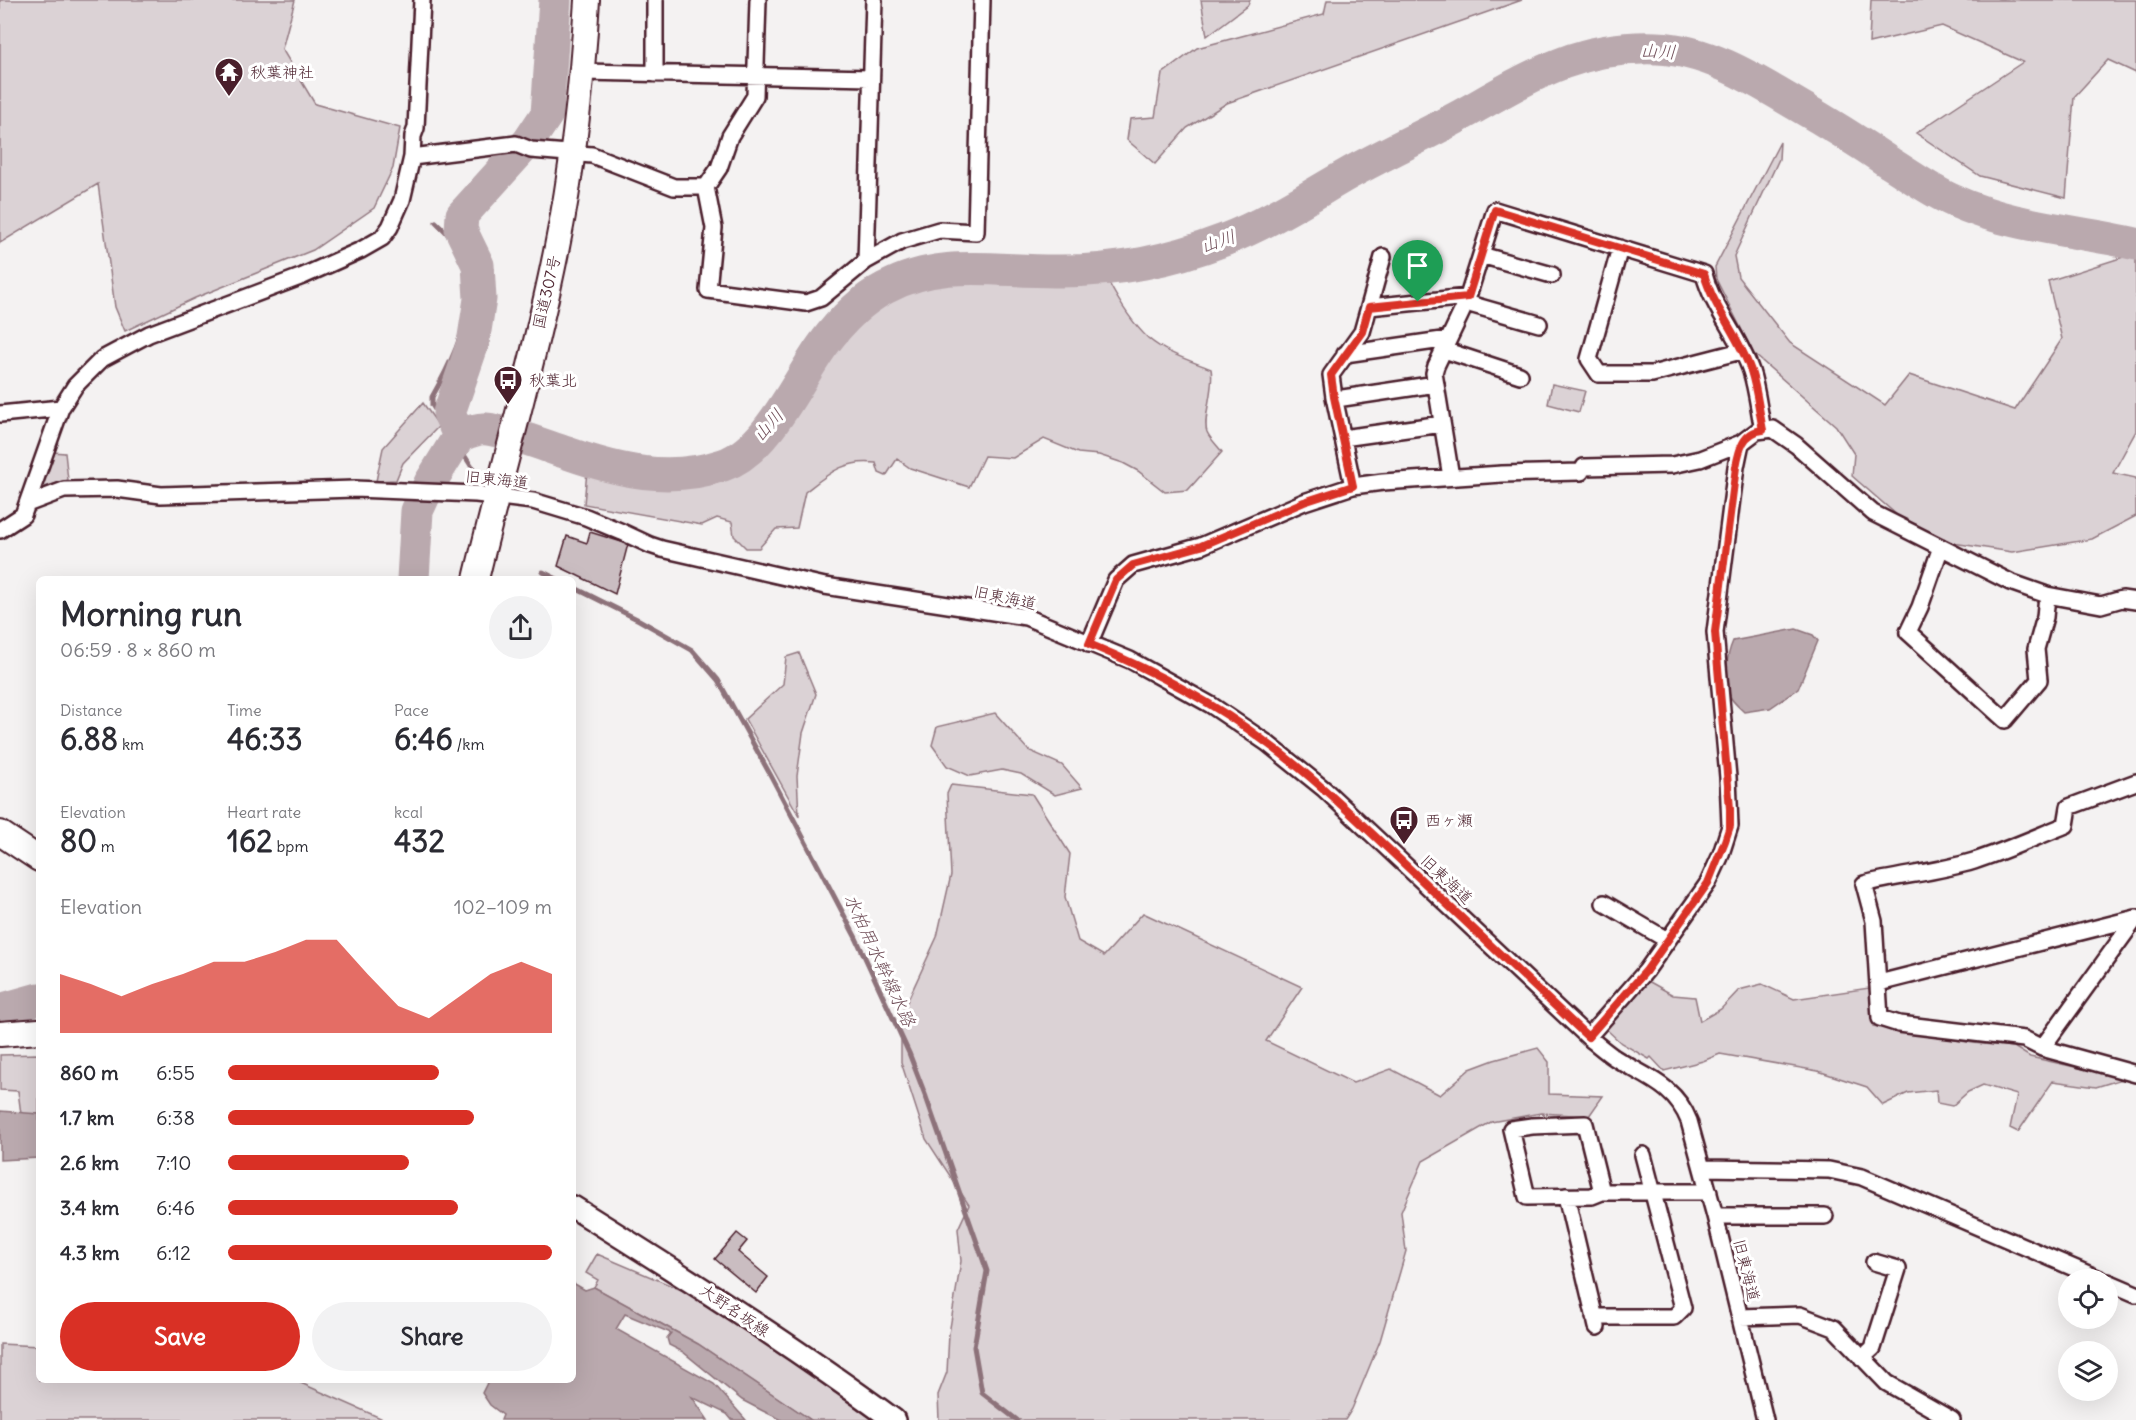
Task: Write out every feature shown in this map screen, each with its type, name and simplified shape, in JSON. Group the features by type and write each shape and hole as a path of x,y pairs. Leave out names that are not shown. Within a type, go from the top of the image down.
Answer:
{"highway":[{"name":"国道307号","path":"477,576 556,253 574,152 583,72 587,0"},
{"path":"0,833 36,857"}],"main road":[{"name":"大野名坂線","path":"576,1209 702,1287 834,1376 894,1420"}],"street":[{"path":"27,504 38,467 62,408 75,386 90,369 111,353 149,334 335,263 382,238 390,227 402,201 412,157 413,136 416,128 422,0"},
{"path":"655,74 656,0"},
{"path":"758,0 755,96 730,136 719,168 706,188 714,228 708,290 806,303 821,298 866,261 902,241 939,230 976,232 982,0"},
{"path":"866,261 874,0"},
{"path":"583,72 871,78"},
{"path":"412,157 523,147 574,152 592,155 674,187 706,188"},
{"path":"1451,477 1434,373 1467,300 1495,210 1704,274 1713,301 1750,370 1763,430"},
{"path":"1620,248 1589,359 1599,374 1652,374 1741,351"},
{"path":"1481,255 1552,275"},
{"path":"1353,486 1331,375 1362,332 1383,257"},
{"path":"1369,307 1467,300 1539,324"},
{"path":"1345,354 1446,344 1520,375"},
{"path":"1334,397 1343,398 1436,384"},
{"path":"0,414 62,408"},
{"path":"1343,438 1443,424"},
{"path":"1089,644 1116,580 1133,565 1201,546 1304,502 1353,486 1451,477 1581,472 1584,467 1672,465 1700,459 1741,443 1757,431 1773,429 1796,445 1873,513 2010,582 2047,595 2101,605 2122,599 2136,601"},
{"path":"1588,1037 1646,971 1708,883 1720,857 1730,826 1715,632 1741,443"},
{"name":"旧東海道","path":"0,530 22,515 27,504 64,490 117,489 161,495 291,490 389,491 495,496 533,501 586,518 662,549 825,586 1026,617 1130,660 1211,705 1267,742 1324,789 1588,1037 1613,1057 1671,1091 1684,1109 1702,1168 1765,1420"},
{"path":"1941,547 1920,607 1908,632 2005,720 2039,680 2036,649 2045,617 2047,595"},
{"path":"2136,782 2069,807 2066,825 1975,861 1864,884 1874,921 1880,1018 1899,1024 2016,1038 2042,1048 2136,1074"},
{"path":"1604,903 1667,940"},
{"path":"1879,983 2136,918"},
{"path":"2042,1048 2136,918"},
{"path":"1602,1192 1585,1124 1511,1128 1527,1197 1592,1196 1602,1192 1708,1192"},
{"path":"1566,1196 1596,1322 1674,1317 1683,1308 1643,1155"},
{"path":"1702,1168 1845,1172 1862,1177 2076,1269"},
{"path":"1715,1216 1825,1216"},
{"path":"1862,1358 1873,1348 1898,1269 1874,1262"},
{"path":"2118,1286 2136,1294"},
{"path":"1740,1317 1800,1315 1834,1328 1887,1383 1942,1418"}],"shaded area":[{"path":"0,0 295,0 282,49 315,104 400,128 393,168 374,208 313,250 195,298 125,331 115,307 98,184 0,243"},
{"path":"1201,0 1250,0 1248,5 1207,36"},
{"path":"1327,0 1522,0 1227,103 1187,128 1155,164 1127,140 1130,119 1155,117 1162,74 1197,48 1324,14"},
{"path":"1871,0 2136,0 2136,73 2108,60 2074,97 2066,198 1980,176 1916,133 2023,62 1942,26 1869,43"},
{"path":"1780,142 1779,159 1734,256 1738,277 1790,343 1885,405 1909,375 2015,410 2062,339 2048,281 2136,253 2136,431 2113,473 2136,478 2136,516 2092,539 2012,552 1953,543 1897,515 1852,476 1854,454 1836,426 1754,354 1716,279 1715,267"},
{"path":"970,273 1058,282 1108,281 1116,297 1148,338 1170,352 1211,369 1206,426 1208,435 1222,452 1188,490 1165,492 1138,471 1123,463 1099,455 1078,453 1044,439 1013,458 984,456 969,487 910,468 897,459 886,476 879,473 876,463 855,463 837,469 805,492 797,528 776,529 759,548 746,548 734,536 732,522 717,518 702,525 584,504 587,471 659,488 721,476 749,459 775,437 792,417 826,355 844,333 887,293 936,274"},
{"path":"1552,384 1585,391 1579,412 1548,404"},
{"path":"423,403 439,426 403,463 396,480 376,481 383,448"},
{"path":"52,452 65,453 68,480 44,487 42,484"},
{"path":"1796,629 1813,635 1818,641 1798,689 1770,708 1744,712 1731,698 1727,684 1727,662 1733,641"},
{"path":"799,653 816,694 803,733 797,776 799,816 745,719 783,684 786,657"},
{"path":"995,713 1028,750 1062,765 1082,788 1055,795 1021,774 1002,770 970,776 947,766 932,745 937,727"},
{"path":"951,785 1032,794 1070,854 1065,897 1078,941 1104,956 1143,913 1302,987 1266,1041 1353,1083 1391,1069 1440,1095 1470,1069 1538,1048 1549,1062 1549,1094 1603,1096 1589,1116 1541,1113 1491,1122 1423,1161 1401,1212 1406,1251 1380,1341 1352,1409 1345,1420 939,1420 938,1395 947,1372 949,1334 961,1261 958,1229 969,1205 926,1139 901,1062 901,1015 937,937 951,875 947,794"},
{"path":"1648,981 1673,995 1695,997 1700,1021 1721,1009 1739,990 1762,984 1794,999 1869,988 1873,1026 1973,1043 2014,1047 2030,1057 2125,1078 2096,1087 2053,1081 2018,1132 2010,1128 2017,1095 1983,1085 1968,1092 1952,1106 1937,1103 1936,1090 1908,1093 1883,1105 1867,1087 1818,1071 1720,1054 1664,1071 1651,1057 1649,1059 1621,1043 1606,1029"},
{"path":"36,1054 36,1114 21,1114 18,1091 0,1090 0,1055"},
{"path":"0,1111 36,1114 36,1158 0,1160"},
{"path":"597,1254 705,1300 873,1420 811,1420 698,1344 594,1287 598,1280 586,1273"},
{"path":"576,1285 585,1290 594,1287 698,1344 811,1420 782,1420 742,1400 683,1352 669,1345 667,1338 671,1333 625,1314 616,1329 714,1384 746,1420 732,1420 727,1414 692,1397 708,1420 501,1420 503,1415 490,1405 482,1393 487,1383 576,1383"},
{"path":"0,1344 36,1346 36,1383 301,1383 385,1420 0,1420"}],"building":[{"path":"590,532 628,544 615,594 558,566 567,536 587,543"},
{"path":"737,1233 747,1241 738,1252 768,1277 756,1293 715,1259"}],"waterway":[{"path":"459,436 449,413 473,343 480,299 478,265 461,230 462,215 529,141 547,114 555,0"},
{"name":"山川","path":"413,576 417,511 430,483 459,436 480,429 491,429 605,465 644,472 683,473 723,465 739,457 767,430 823,345 851,313 876,293 906,278 928,272 970,268 1081,271 1123,267 1183,254 1224,240 1272,218 1348,174 1528,78 1575,59 1600,52 1657,48 1676,50 1711,60 1745,75 1778,94 1843,132 1929,188 1954,201 1998,217 2136,244"},
{"name":"水柏用水幹線水路","path":"436,222 454,242 464,263 468,285 467,308 462,330 454,353 432,397 432,405 477,475"},
{"name":"水柏用水幹線水路","path":"543,572 551,576"},
{"name":"水柏用水幹線水路","path":"576,588 692,650 718,680 771,776 856,938 909,1053 926,1097 987,1271 974,1347 982,1393 1017,1420"},
{"name":"山川","path":"0,1010 36,1000"}],"place":[{"name":"秋葉神社","path":"229,98"},
{"name":"秋葉北","path":"508,406"},
{"name":"西ヶ瀬","path":"1404,846"}],"route":[{"path":"1495,210 1704,274 1717,309 1729,326 1750,370 1763,430 1757,431 1741,443 1715,632 1730,826 1720,857 1708,883 1646,971 1588,1037 1324,789 1267,742 1211,705 1172,683 1130,660 1089,644 1116,580 1133,565 1201,546 1270,515 1353,486 1352,471 1331,375 1362,332 1369,307 1418,302 1468,297 1495,210"}]}
